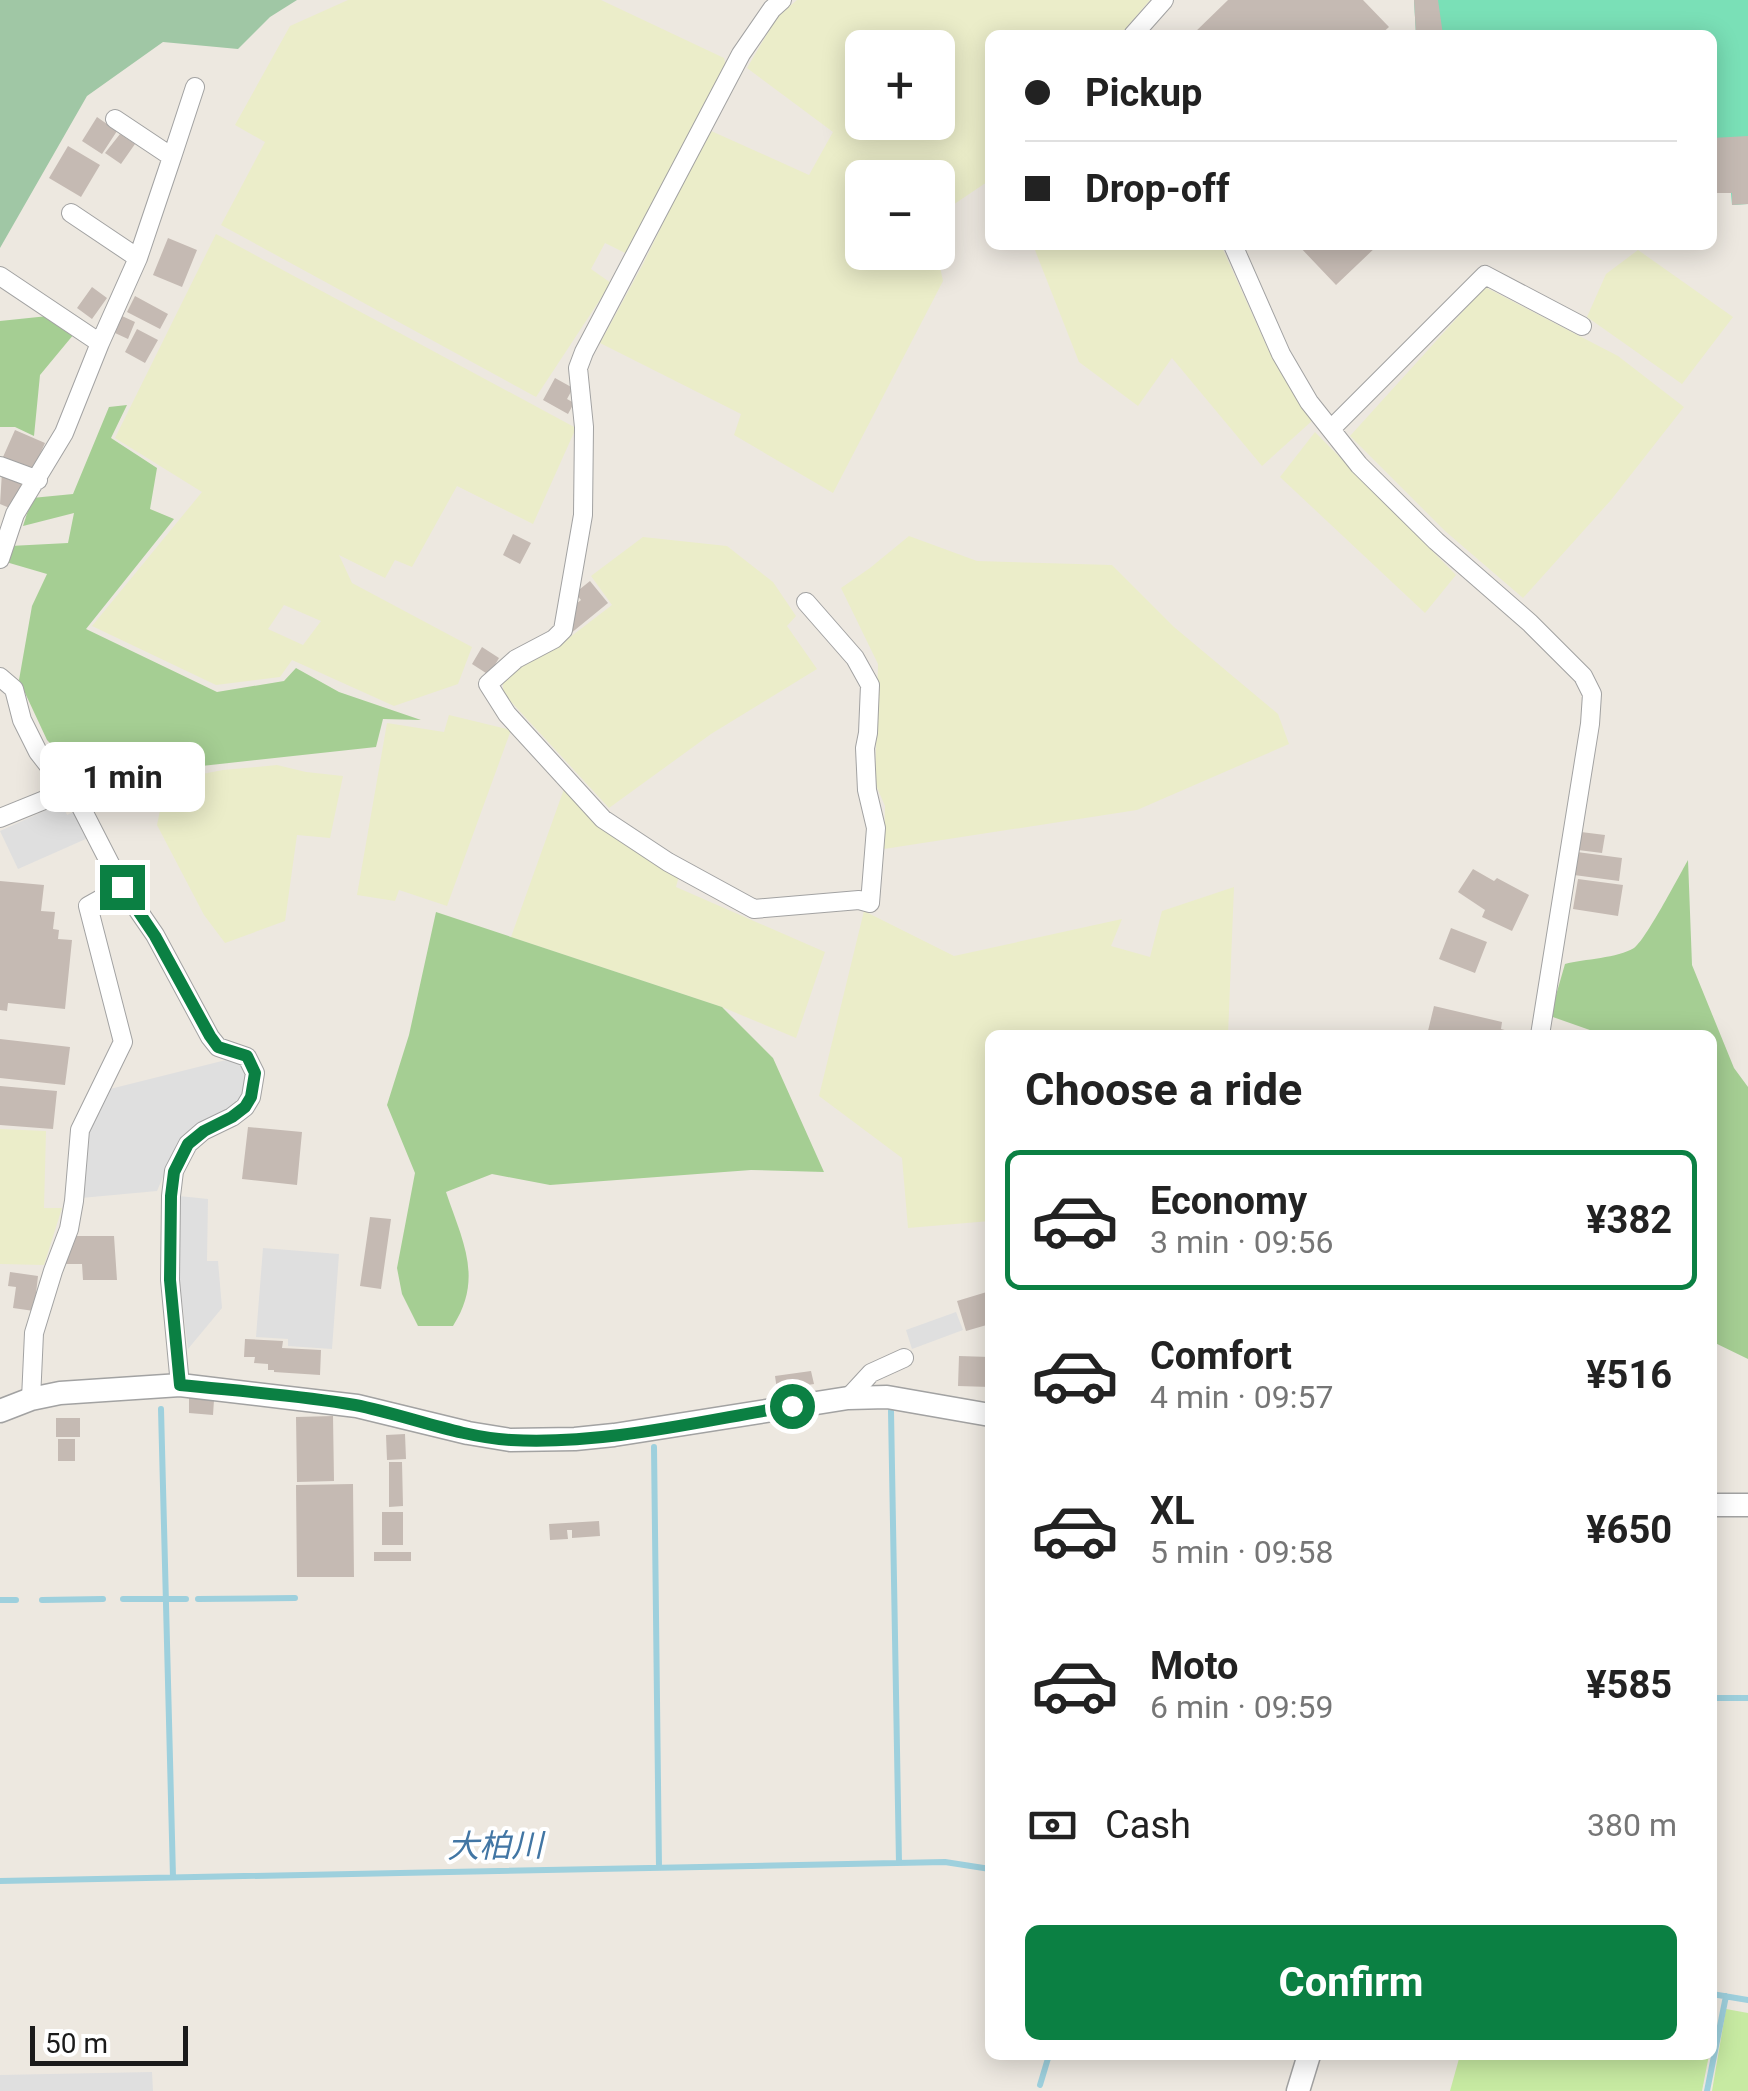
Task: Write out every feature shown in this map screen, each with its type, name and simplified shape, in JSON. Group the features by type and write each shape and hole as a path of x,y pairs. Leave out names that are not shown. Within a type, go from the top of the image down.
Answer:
{"street":[{"path":"782,0 742,54 578,368 584,426 583,515 563,630 516,660 488,684 507,714 603,819 668,862 754,909 859,900 870,903 876,828 867,790 865,748 870,685 855,658 806,602"},
{"path":"1137,30 1164,0"},
{"path":"0,560 15,514 64,433 138,258 195,87"},
{"path":"115,119 172,157"},
{"path":"71,213 138,258"},
{"path":"1235,250 1281,354 1309,402 1359,465 1530,623 1583,676 1592,694 1541,1030"},
{"path":"1332,429 1485,275 1582,326"},
{"path":"0,276 100,343"},
{"path":"0,466 38,480"},
{"path":"0,676 14,689 22,720 38,752 81,807 122,887 155,936 210,1036 218,1047 247,1056 255,1073 245,1107 188,1144 174,1172 170,1280 180,1385"},
{"path":"0,818 69,790"},
{"path":"31,1399 34,1333 69,1229 80,1130 124,1042 88,906 122,887"},
{"path":"848,1398 871,1373 904,1358"},
{"path":"0,1412 31,1399 60,1394 180,1385 357,1406 510,1440 614,1435 848,1398 887,1396 985,1414"},
{"path":"1717,1506 1748,1505"},
{"path":"1298,2091 1308,2060"}],"green space":[{"path":"0,0 297,0 270,17 238,49 163,42 87,96 0,248"},
{"path":"348,0 601,0 724,58 727,71 627,254 605,243 591,269 611,283 536,397 221,225 265,142 235,125 290,26"},
{"path":"797,0 1150,0 1124,30 985,30 985,183 955,204 955,160 845,160 845,270 941,270 943,281 833,493 734,435 741,414 600,343 709,130 809,175 833,132 747,68 777,17"},
{"path":"1414,0 1748,0 1748,204 1732,205 1731,193 1717,193 1717,30 1416,30"},
{"path":"216,234 576,428 533,524 457,486 412,567 395,560 385,578 339,555 352,583 472,647 458,684 394,706 292,660 280,677 216,685 92,626 202,492 115,438","holes":["284,605 321,621 303,645 268,629"]},
{"path":"1035,250 1223,250 1268,349 1313,420 1262,466 1172,358 1138,406 1079,362"},
{"path":"1638,250 1733,317 1682,384 1587,317 1606,274"},
{"path":"1485,287 1618,356 1684,407 1611,500 1523,598 1445,531 1350,436"},
{"path":"48,316 74,334 40,375 34,436 15,427 0,427 0,321"},
{"path":"127,405 111,438 157,468 150,509 174,519 86,629 217,692 284,681 296,668 339,692 421,720 383,719 376,747 128,774 96,791 47,740 19,680 32,606 47,574 6,562 10,546 68,543 74,513 23,526 32,498 73,494 109,407"},
{"path":"1315,432 1456,575 1425,613 1280,477"},
{"path":"909,536 977,561 1112,565 1174,627 1278,714 1289,744 1137,810 884,849 885,806 875,783 878,664 841,588"},
{"path":"643,537 727,546 773,582 796,616 787,626 817,669 711,734 609,808 503,693 503,677 557,647 612,605 591,576"},
{"path":"449,715 511,730 447,906 399,890 395,901 357,895 387,723 444,732"},
{"path":"277,765 343,776 330,838 297,835 285,921 225,943 204,915 157,825 166,781"},
{"path":"564,789 596,825 679,876 676,887 825,952 796,1038 722,1007 511,937"},
{"path":"1688,860 1692,965 1734,1068 1748,1087 1748,1359 1717,1344 1717,1030 1590,1030 1550,1016 1565,964 1634,948"},
{"path":"1234,887 1228,1030 985,1030 985,1221 908,1228 902,1158 819,1096 864,911 954,956 1122,919 1111,946 1150,957 1162,911"},
{"path":"436,912 722,1007 773,1058 824,1172 751,1170 550,1185 492,1174 446,1192 467,1259 467,1292 453,1326 418,1326 402,1294 397,1268 415,1173 387,1105 409,1035"},
{"path":"0,1129 46,1131 44,1208 62,1208 44,1265 0,1264"},
{"path":"1726,2009 1748,2013 1748,2091 1712,2091"},
{"path":"1459,2060 1708,2060 1702,2091 1450,2091"}],"shaded area":[{"path":"62,803 67,815 76,811 88,838 18,869 0,831"},
{"path":"234,1058 247,1072 240,1104 178,1142 157,1191 81,1198 87,1133 110,1089"},
{"path":"179,1196 208,1199 207,1261 218,1261 222,1308 188,1349 179,1277"},
{"path":"263,1248 339,1254 332,1349 288,1346 288,1339 256,1337"},
{"path":"956,1312 963,1330 912,1349 906,1330"},
{"path":"152,2072 153,2091 0,2091 0,2075"}],"building":[{"path":"1228,0 1363,0 1389,27 1386,30 1197,30"},
{"path":"1414,0 1438,0 1442,30 1416,30"},
{"path":"97,117 117,131 102,154 82,141"},
{"path":"120,134 135,144 121,164 105,153"},
{"path":"1748,136 1748,204 1732,205 1732,193 1717,193 1717,138"},
{"path":"68,146 100,165 81,197 49,178"},
{"path":"168,238 197,250 182,287 153,275"},
{"path":"1303,250 1373,250 1336,285"},
{"path":"92,287 107,298 92,319 77,308"},
{"path":"135,296 168,314 160,329 127,312"},
{"path":"122,316 135,322 128,339 115,333"},
{"path":"137,329 158,340 145,363 125,352"},
{"path":"555,378 573,388 567,399 574,403 568,414 543,400"},
{"path":"15,430 45,443 33,470 3,457"},
{"path":"2,472 25,483 12,509 0,504"},
{"path":"513,534 531,543 520,564 503,555"},
{"path":"590,581 608,603 570,634 570,609 581,600 575,593"},
{"path":"482,647 499,658 489,675 472,664"},
{"path":"1581,832 1605,835 1602,853 1578,850"},
{"path":"1577,852 1622,858 1619,881 1574,875"},
{"path":"1473,869 1529,895 1512,931 1482,917 1485,910 1458,892"},
{"path":"1578,879 1623,885 1618,916 1573,909"},
{"path":"0,881 44,885 41,911 55,912 53,929 59,930 58,939 72,940 65,1009 8,1003 7,1011 0,1010"},
{"path":"1451,928 1487,942 1475,973 1439,959"},
{"path":"1434,1006 1502,1022 1501,1029 1504,1030 1428,1030"},
{"path":"0,1039 70,1047 65,1085 0,1078"},
{"path":"0,1086 57,1091 53,1129 0,1125"},
{"path":"248,1127 302,1132 297,1185 242,1179"},
{"path":"370,1217 391,1219 381,1289 360,1286"},
{"path":"74,1236 114,1236 117,1280 83,1280 82,1264 64,1264"},
{"path":"10,1272 38,1276 34,1311 13,1308 16,1287 8,1286"},
{"path":"985,1293 985,1325 966,1331 957,1301"},
{"path":"245,1339 283,1341 282,1348 321,1350 320,1375 268,1370 268,1364 254,1363 255,1357 244,1357"},
{"path":"959,1356 985,1357 985,1387 958,1386"},
{"path":"811,1371 814,1384 777,1390 775,1376"},
{"path":"189,1398 214,1400 213,1415 189,1413"},
{"path":"333,1416 334,1481 297,1482 296,1417"},
{"path":"56,1418 80,1418 80,1437 56,1437"},
{"path":"405,1434 406,1459 387,1460 386,1435"},
{"path":"58,1439 75,1439 75,1461 58,1461"},
{"path":"389,1462 402,1462 403,1506 389,1507"},
{"path":"353,1484 354,1577 297,1577 296,1485"},
{"path":"382,1512 403,1512 403,1545 382,1545"},
{"path":"599,1521 600,1536 572,1538 572,1530 567,1530 568,1539 550,1540 549,1524"},
{"path":"374,1552 411,1552 411,1561 374,1561"}],"waterway":[{"path":"161,1409 173,1877"},
{"path":"891,1411 899,1863"},
{"path":"654,1447 659,1868"},
{"path":"198,1599 295,1598"},
{"path":"42,1600 103,1599"},
{"path":"123,1599 186,1599"},
{"path":"0,1600 16,1600"},
{"path":"1717,1698 1748,1698"},
{"name":"大柏川","path":"0,1881 945,1862 985,1868"},
{"name":"大柏川","path":"1717,1995 1748,2000"},
{"path":"1717,2041 1726,1996"},
{"path":"1040,2085 1048,2060"},
{"path":"1707,2091 1713,2060"}],"route":[{"path":"122,887 155,936 210,1036 218,1047 247,1056 255,1073 245,1107 188,1144 174,1172 170,1280 180,1385 357,1406 510,1440 614,1435 792,1406"}]}
